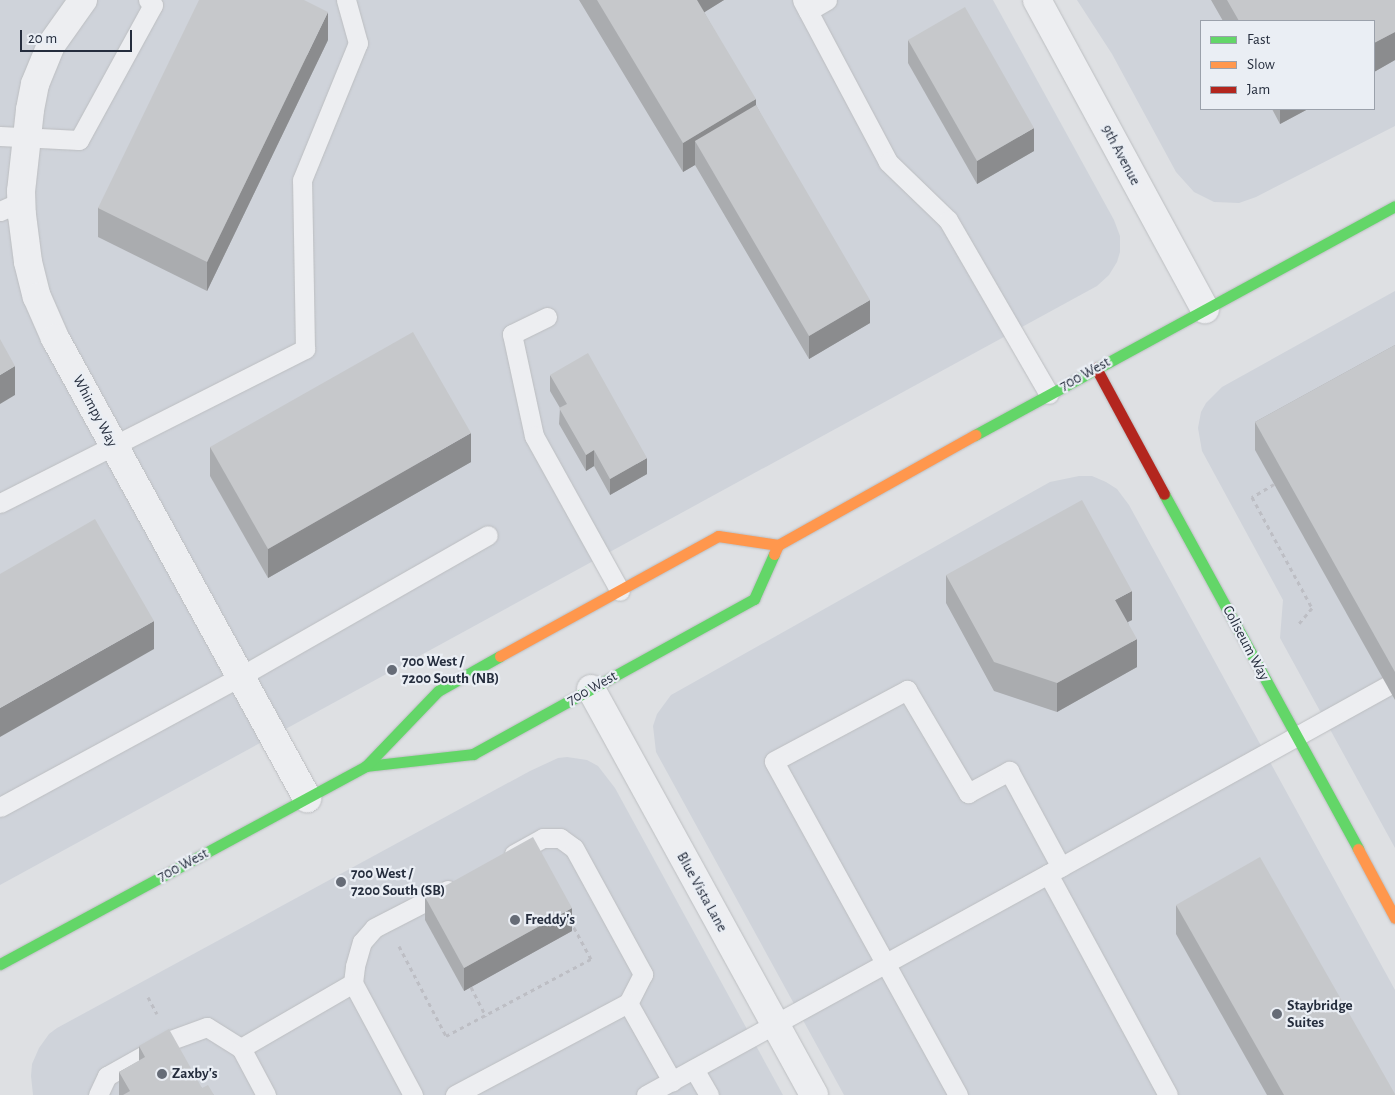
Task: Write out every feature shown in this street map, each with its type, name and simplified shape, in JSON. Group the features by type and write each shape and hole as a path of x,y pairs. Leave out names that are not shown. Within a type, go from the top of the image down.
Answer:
{"main road":[{"name":"700 West","path":"366,766 473,754 754,599 778,545 1096,368 1395,206"},
{"name":"Coliseum Way","path":"1096,368 1395,918"},
{"name":"700 West","path":"0,964 366,766 438,691 718,536 778,545"}],"street":[{"name":"Whimpy Way","path":"82,0 59,31 43,60 13,136 11,206 44,318 307,798"},
{"name":"9th Avenue","path":"1037,0 1205,309"},
{"name":"Blue Vista Lane","path":"590,689 814,1095"}],"lane":[{"path":"13,136 80,140 152,5 148,0"},
{"path":"0,504 305,349 302,180 358,43 346,0"},
{"path":"827,0 805,6 888,162 948,220 1049,394"},
{"path":"547,317 512,334 534,436 620,591"},
{"path":"0,807 241,676 488,535"},
{"path":"646,1095 1055,871 1387,686"},
{"path":"958,1095 774,761 907,690 968,793 1010,770 1055,871 1168,1095"},
{"path":"455,1095 628,1003 643,974 574,848 560,838 543,838 496,864"},
{"path":"413,1095 353,983 355,966 362,942 374,928 464,881"},
{"path":"241,1048 353,983"},
{"path":"628,1003 672,1081"},
{"path":"98,1095 107,1076 171,1040 207,1027 241,1048 266,1095"},
{"path":"694,1069 709,1095"}],"path":[{"path":"1274,484 1252,496 1312,608 1297,626"},
{"path":"395,938 446,1036 592,958 568,916"},
{"path":"471,987 486,1016"}],"shaded area":[{"path":"0,0 993,0 1114,220 1120,236 1120,252 1117,262 1109,275 1097,286 0,885"},
{"path":"1077,0 1395,0 1395,126 1256,197 1239,203 1214,202 1194,192 1176,172 1112,54"},
{"path":"1395,291 1395,848 1280,638 1283,600 1202,451 1198,428 1201,412 1206,403 1222,387"},
{"path":"1079,476 1092,476 1106,482 1117,489 1129,505 1395,990 1395,1095 844,1095 656,752 653,726 657,714 671,695 1050,482"},
{"path":"567,757 587,760 598,766 615,788 783,1095 33,1095 32,1064 39,1048 49,1034 57,1028 530,771 558,758"}],"building":[{"path":"199,0 304,0 328,12 207,262 98,208"},
{"path":"597,0 697,0 756,99 683,143"},
{"path":"1227,0 1395,0 1395,32 1375,42 1375,20 1238,20"},
{"path":"965,7 1034,128 977,161 908,40"},
{"path":"756,105 870,300 809,336 695,141"},
{"path":"413,332 471,433 268,549 210,447"},
{"path":"0,339 15,366 0,375"},
{"path":"1395,345 1395,672 1255,422"},
{"path":"588,353 647,458 610,479 594,450 586,455 559,408 567,404 550,375"},
{"path":"1082,500 1132,591 1115,600 1137,639 1057,683 994,662 946,575"},
{"path":"95,519 154,621 0,708 0,574"},
{"path":"533,837 572,908 464,968 425,897"},
{"name":"Staybridge Suites","path":"1260,857 1395,1095 1284,1095 1176,905"},
{"path":"169,1029 202,1088 208,1085 214,1095 123,1095 130,1091 119,1072 145,1057 139,1046"}],"traffic: fast":[{"path":"975,435 1395,206"},
{"path":"1164,494 1358,849"},
{"path":"366,766 473,754 754,599 774,554"},
{"path":"0,964 366,766 438,691 500,656"}],"traffic: slow":[{"path":"774,554 778,545 975,435"},
{"path":"500,656 718,536 778,545"},
{"path":"1358,849 1395,918"}],"traffic: jam":[{"path":"1096,368 1164,494"}],"place":[{"name":"700 West / 7200 South (NB)","path":"392,670"},
{"name":"700 West / 7200 South (SB)","path":"341,882"},
{"name":"Freddy's","path":"515,920"},
{"name":"Staybridge Suites","path":"1277,1014"},
{"name":"Zaxby's","path":"162,1074"}]}
